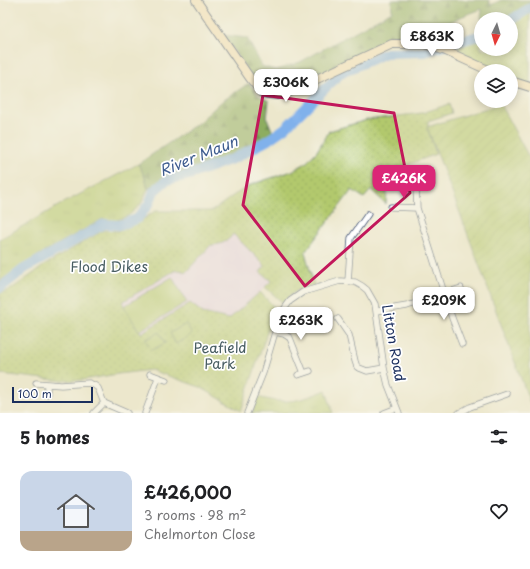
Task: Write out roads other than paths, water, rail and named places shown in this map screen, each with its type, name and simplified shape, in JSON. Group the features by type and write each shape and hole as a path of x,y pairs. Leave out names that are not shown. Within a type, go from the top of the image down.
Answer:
{"street":[{"path":"196,0 262,93 278,95 291,91 392,44 424,44 446,51 475,64"},
{"path":"518,83 530,87"},
{"path":"416,185 417,208 462,344"},
{"path":"391,207 417,208"},
{"path":"247,413 263,373 280,315 290,301 297,295 340,281 348,281 351,238 368,214"},
{"name":"Litton Road","path":"348,281 355,282 367,290 376,304 384,368 398,410"},
{"path":"377,311 406,306 461,288"},
{"path":"338,319 349,335 357,367 367,371 384,368"},
{"path":"276,332 287,335 290,338 301,374 310,371"},
{"path":"150,374 166,380"},
{"path":"145,413 158,378"},
{"path":"36,383 61,385 94,384 98,388 104,403 128,413"},
{"path":"47,384 47,394"},
{"path":"459,413 470,407 507,394"},
{"path":"94,413 104,403"},
{"path":"384,413 398,410"}],"waterway":[{"name":"River Maun","path":"518,16 530,8"},
{"name":"River Maun","path":"0,288 24,269 104,224 120,225 137,219 149,204 154,191 167,180 189,175 235,158 268,140 285,128 341,73 386,53 425,52 474,37"}],"park label":[{"name":"Flood Dikes","path":"109,266"},
{"name":"Peafield Park","path":"220,356"}]}
